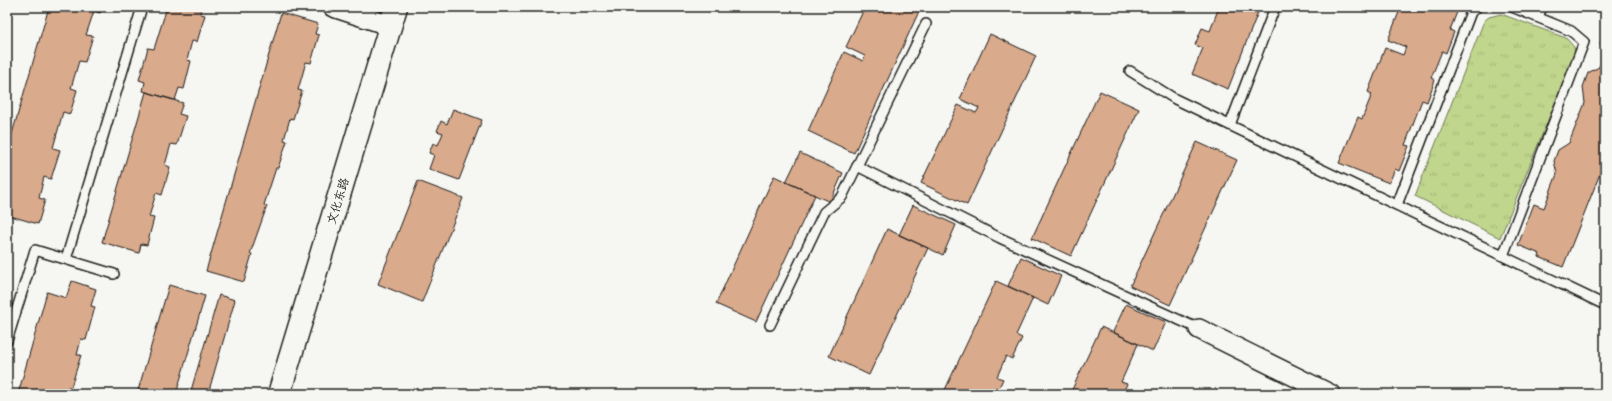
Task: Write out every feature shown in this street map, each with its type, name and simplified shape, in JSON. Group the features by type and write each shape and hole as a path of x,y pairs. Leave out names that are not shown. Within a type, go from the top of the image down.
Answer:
{"street":[{"path":"333,7 393,17"},
{"name":"文化东路","path":"279,394 393,17"},
{"path":"1200,329 1330,394"}],"lane":[{"path":"66,259 142,7"},
{"path":"1230,125 1275,7"},
{"path":"1397,204 1471,12 1477,7"},
{"path":"1503,256 1584,42 1571,31 1512,7"},
{"path":"1538,18 1542,7"},
{"path":"770,325 824,212 842,197 926,24"},
{"path":"1130,71 1175,98 1605,305"},
{"path":"857,166 1000,238 1200,329"},
{"path":"7,341 35,250 114,274"}],"green space":[{"path":"1501,14 1566,38 1574,47 1575,54 1500,238 1415,196 1484,21 1489,17"}],"building":[{"path":"49,7 102,7 100,13 94,11 86,35 93,36 85,62 79,61 71,88 77,90 70,114 63,112 53,148 60,150 51,179 44,177 39,198 45,200 38,224 7,215 7,151"},
{"path":"167,7 202,7 200,14 205,15 197,42 192,41 187,60 191,61 184,89 179,88 175,100 143,91 145,82 139,80 148,48 154,49"},
{"path":"865,7 921,7 854,153 808,131 844,52 863,61 865,56 846,47"},
{"path":"1219,7 1260,7 1228,89 1192,74 1203,48 1195,45 1202,28 1210,31"},
{"path":"1401,7 1459,7 1450,30 1454,32 1446,53 1442,51 1431,78 1435,80 1427,102 1422,100 1405,145 1409,146 1399,171 1395,169 1389,183 1339,163 1358,117 1362,119 1372,94 1368,92 1385,48 1403,55 1406,47 1388,40"},
{"path":"281,13 318,24 315,34 319,35 311,63 306,62 298,90 302,91 293,119 290,118 284,140 287,141 278,168 276,168 264,205 267,206 250,254 252,254 244,282 206,271"},
{"path":"1605,32 1605,46 1600,44"},
{"path":"990,34 1036,56 967,205 921,183 958,105 976,113 979,108 960,99"},
{"path":"1605,52 1605,161 1563,267 1539,257 1540,254 1518,245 1534,204 1544,208 1557,174 1554,161 1558,150 1569,143 1585,103 1583,87 1588,73 1599,67"},
{"path":"1100,91 1139,109 1071,256 1032,238"},
{"path":"146,92 183,103 179,114 186,116 177,145 171,144 165,165 170,167 162,195 156,193 149,217 154,218 147,245 141,244 139,253 102,242"},
{"path":"453,109 482,120 459,180 429,169 434,155 429,153 433,143 438,145 443,133 437,131 441,121 447,124"},
{"path":"1197,142 1237,160 1170,305 1130,286"},
{"path":"800,153 843,173 830,202 786,182"},
{"path":"774,176 815,195 756,322 716,304"},
{"path":"418,181 463,198 422,302 378,284"},
{"path":"913,205 956,225 943,255 899,235"},
{"path":"887,229 928,248 869,375 829,356"},
{"path":"1021,257 1061,276 1048,305 1008,286"},
{"path":"72,281 96,289 91,306 95,307 86,340 81,339 77,355 81,355 71,387 68,387 65,394 18,394 47,292 66,298"},
{"path":"996,281 1033,298 1016,335 1022,338 1012,359 1006,356 997,377 1003,379 996,394 943,394"},
{"path":"169,285 205,296 176,394 137,394"},
{"path":"219,295 235,300 208,394 190,394"},
{"path":"1126,304 1166,322 1153,351 1113,332"},
{"path":"1101,327 1138,344 1121,382 1127,384 1122,394 1070,394"}]}
